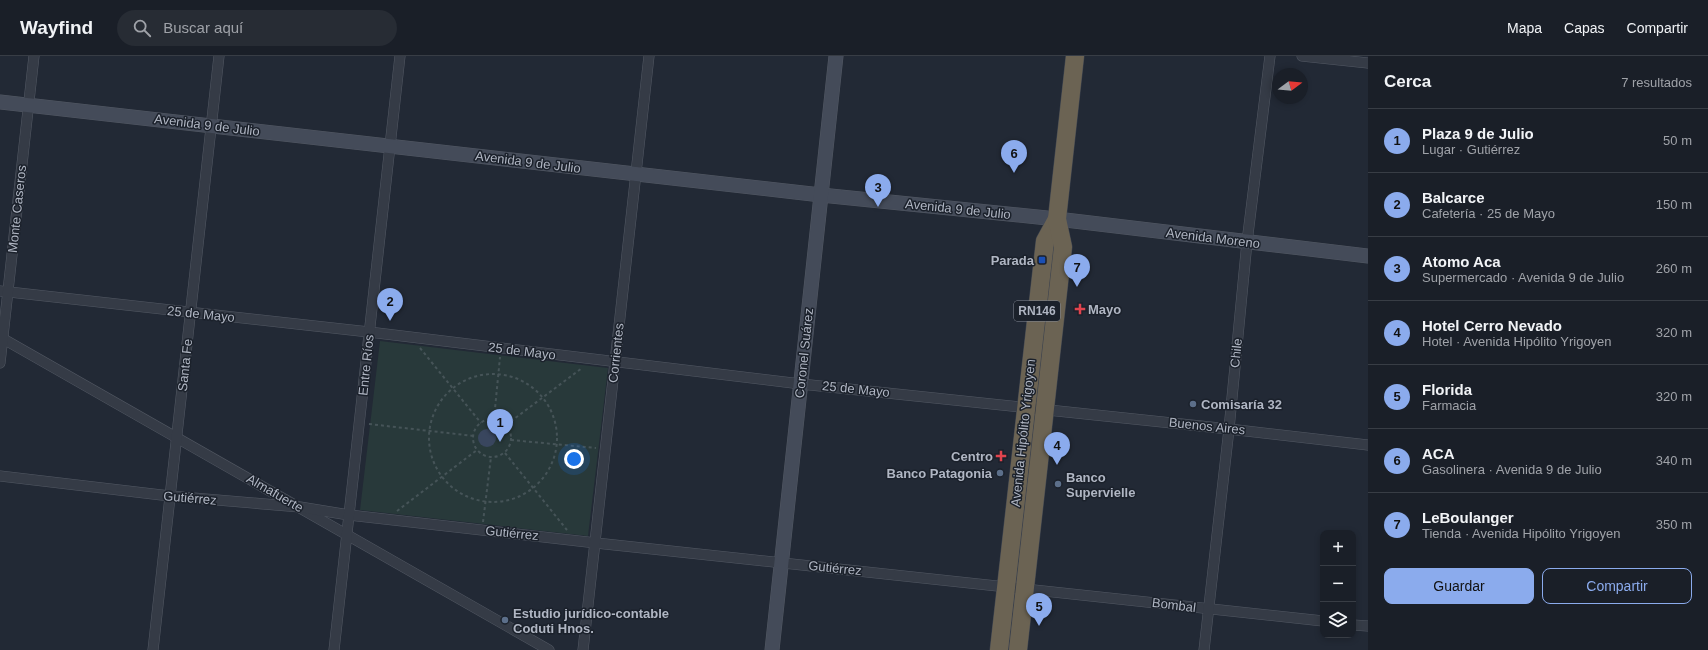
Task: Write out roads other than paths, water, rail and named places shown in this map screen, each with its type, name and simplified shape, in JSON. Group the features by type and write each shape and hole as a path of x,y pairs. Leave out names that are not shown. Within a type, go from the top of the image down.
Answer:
{"highway":[{"name":"Avenida Hipólito Yrigoyen","path":"1018,650 1063,247 1057,218 1075,56"},
{"name":"Avenida Hipólito Yrigoyen","path":"999,650 1045,241 1057,218"}],"street":[{"name":"Monte Caseros","path":"0,363 4,292 34,56"},
{"name":"Santa Fe","path":"153,650 178,438 219,56"},
{"name":"Entre Ríos","path":"334,650 400,56"},
{"name":"Corrientes","path":"583,650 649,56"},
{"name":"Coronel Suárez","path":"772,650 836,56"},
{"name":"Chile","path":"1204,650 1229,429 1247,242 1270,56"},
{"path":"1302,56 1368,63"},
{"name":"Avenida 9 de Julio","path":"0,102 821,195 1057,218"},
{"name":"Avenida Moreno","path":"1057,218 1368,256"},
{"name":"25 de Mayo","path":"4,292 369,332 615,363 801,384 1045,409"},
{"name":"Almafuerte","path":"1,337 549,650"},
{"name":"Buenos Aires","path":"1045,409 1368,445"},
{"name":"Gutiérrez","path":"0,476 170,496 300,507 349,515 596,543 1025,588"},
{"name":"Bombal","path":"1025,588 1320,621"},
{"path":"1356,625 1368,626"}],"water":[{"path":"487,429 493,432 496,438 493,444 487,447 481,444 478,438 481,432"}],"place":[{"name":"ACA","path":"1014,173"},
{"name":"Atomo Aca","path":"878,207"},
{"name":"Parada","path":"1042,260"},
{"name":"LeBoulanger","path":"1077,287"},
{"name":"Mayo","path":"1080,309"},
{"name":"Balcarce","path":"390,321"},
{"name":"Comisaría 32","path":"1193,404"},
{"name":"Plaza 9 de Julio","path":"500,442"},
{"name":"Centro","path":"1001,456"},
{"name":"Hotel Cerro Nevado","path":"1057,465"},
{"name":"Banco Patagonia","path":"1000,473"},
{"name":"Banco Supervielle","path":"1058,484"},
{"name":"Estudio jurídico-contable Coduti Hnos.","path":"505,620"},
{"name":"Florida","path":"1039,626"}]}
